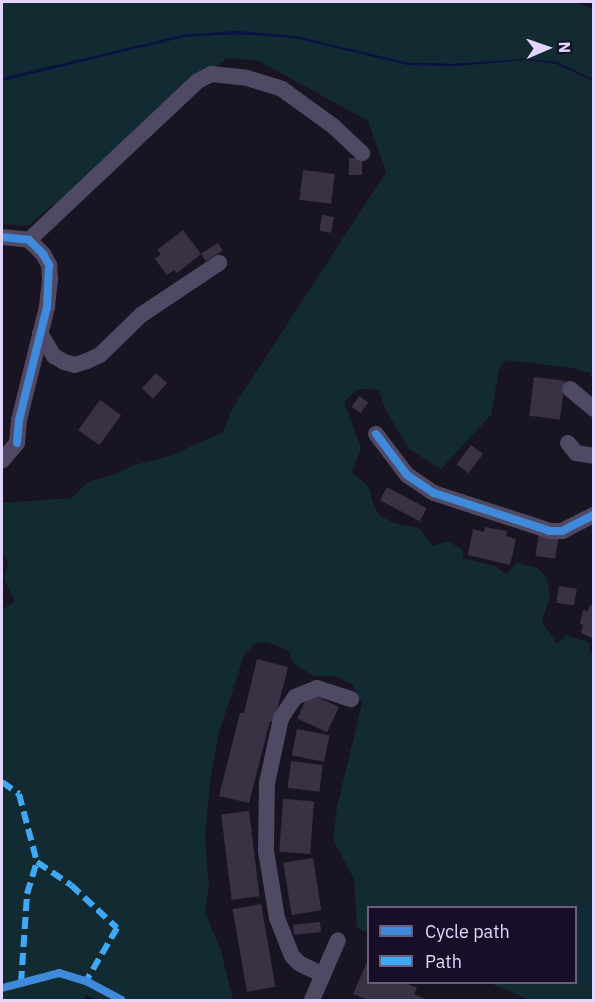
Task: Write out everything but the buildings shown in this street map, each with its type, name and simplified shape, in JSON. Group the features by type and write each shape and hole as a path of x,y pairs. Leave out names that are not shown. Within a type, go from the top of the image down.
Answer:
{"street":[{"path":"29,240 198,81 211,74 248,78 282,89 333,126 362,153"},
{"path":"2,237 29,240 44,254 49,265 47,307 19,420 17,443 2,461"},
{"path":"40,333 54,356 75,365 100,355 141,315 219,263"},
{"path":"570,389 594,409"},
{"path":"376,434 407,475 434,493 550,531 562,531 594,515"},
{"path":"568,443 576,453 594,456"},
{"path":"324,975 300,964 292,956 277,918 266,851 267,783 281,718 288,704 305,690 317,688 351,699"},
{"path":"318,999 324,975 338,940"}],"shaded area":[{"path":"2,2 576,2 593,9 593,79 557,62 525,59 454,64 409,63 295,36 237,31 183,35 2,78"},
{"path":"237,31 295,36 409,63 454,64 525,59 557,62 593,81 557,64 526,60 454,66 408,65 295,38 237,34 184,37 2,81 2,78 183,35"},
{"path":"237,34 295,38 408,65 454,66 526,60 557,64 593,81 593,384 590,373 572,368 506,360 499,370 491,415 441,469 409,449 385,409 379,390 358,389 344,402 361,448 352,472 369,487 373,504 380,516 394,523 419,528 433,546 448,541 463,550 463,558 495,566 506,574 517,563 537,568 547,578 550,596 542,622 557,644 566,635 589,642 590,652 594,654 593,1000 530,1000 492,984 577,984 577,906 367,906 367,933 357,928 354,879 333,840 337,807 362,703 353,685 335,676 313,676 292,662 289,651 267,642 254,644 244,656 219,732 211,774 205,838 209,887 205,912 221,951 233,1000 98,1000 86,995 84,1000 2,1000 2,610 15,601 4,579 8,562 2,551 2,503 71,498 90,481 113,475 134,465 168,457 223,432 232,409 386,172 368,121 259,61 227,58 64,203 52,205 28,226 2,224 2,81 184,37"}],"marked path":[{"path":"2,782 19,794 37,862 71,885 117,928 86,981"},
{"path":"21,983 27,894 37,862"}],"cycle path":[{"path":"2,237 29,240 43,254 49,265 47,307 19,420 17,443"},
{"path":"376,434 407,475 434,493 550,531 562,531 594,515"},
{"path":"2,988 59,973 86,981 121,1000"}]}
